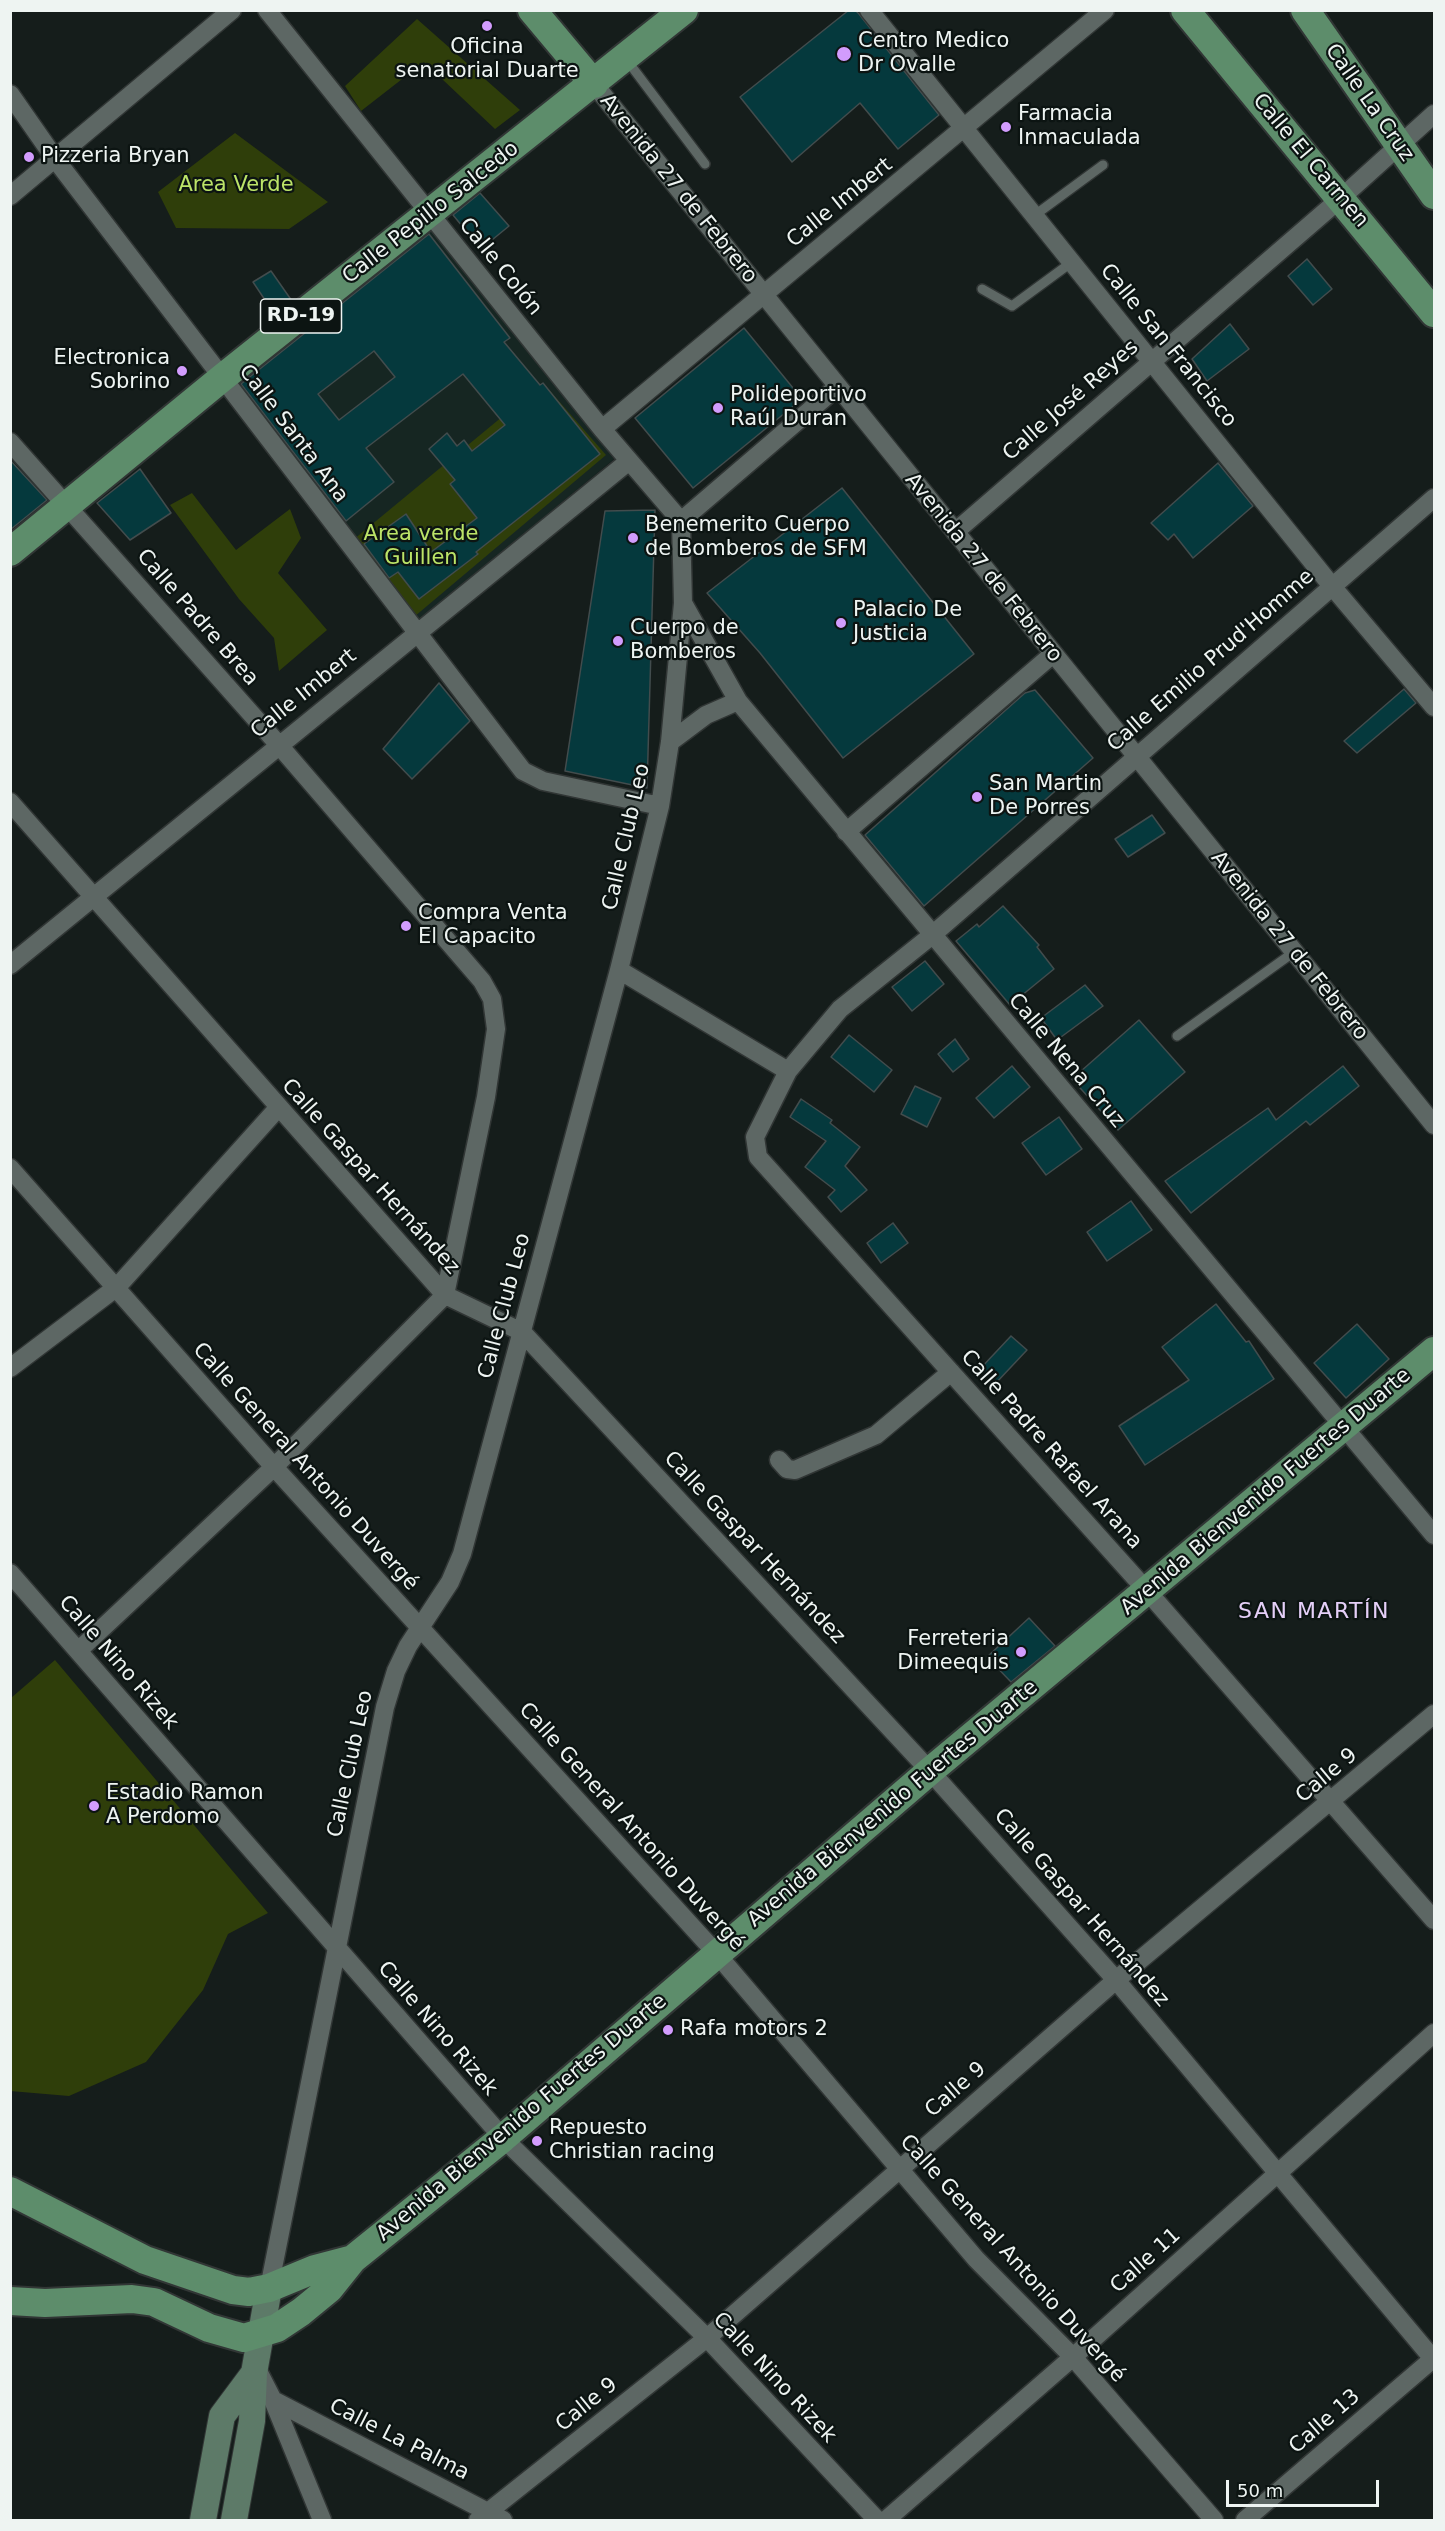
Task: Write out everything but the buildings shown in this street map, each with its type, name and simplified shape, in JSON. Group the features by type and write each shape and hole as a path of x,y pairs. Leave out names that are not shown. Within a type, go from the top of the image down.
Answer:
{"main road":[{"name":"Avenida 27 de Febrero","path":"532,10 594,84"},
{"name":"Calle Pepillo Salcedo","path":"10,552 222,378 626,59 684,10"},
{"name":"Calle El Carmen","path":"1185,10 1434,313"},
{"name":"Calle La Cruz","path":"1305,10 1434,195"},
{"name":"Avenida Bienvenido Fuertes Duarte","path":"261,2335 301,2312 328,2289 353,2259 503,2138 930,1771 1148,1592 1434,1351"},
{"name":"Avenida Bienvenido Fuertes Duarte","path":"14,2190 145,2260 233,2290 249,2292 269,2288 315,2269 353,2259"},
{"path":"132,2299 145,2260"},
{"path":"10,2301 45,2303 132,2299 154,2302 229,2336 244,2338 261,2335"}],"street":[{"path":"10,196 56,160 232,10"},
{"name":"Calle Colón","path":"267,10 428,214 629,461 681,521"},
{"name":"Calle San Francisco","path":"869,10 1331,585 1434,707"},
{"name":"Calle Imbert","path":"603,429 1105,10"},
{"name":"Avenida 27 de Febrero","path":"594,84 1434,1125"},
{"name":"Calle Santa Ana","path":"10,94 56,160 523,771 532,777 555,784 660,806"},
{"name":"Calle José Reyes","path":"955,532 1151,360 1341,198 1434,114"},
{"path":"681,521 837,387"},
{"name":"Calle Padre Brea","path":"10,442 278,744 488,990 495,1019 496,1043 445,1295"},
{"name":"Calle Imbert","path":"10,965 415,632 629,461"},
{"name":"Calle Emilio Prud'Homme","path":"755,1146 755,1137 788,1071 840,1010 931,936 1331,585 1434,498"},
{"name":"Calle Club Leo","path":"269,2288 335,1947 385,1707 396,1671 450,1582 462,1554 619,970 660,806 670,742 683,603 681,521"},
{"name":"Calle Nena Cruz","path":"683,603 738,701 931,936 1434,1535"},
{"path":"846,832 1053,654"},
{"path":"670,742 706,715 738,701"},
{"name":"Calle Gaspar Hernández","path":"10,802 445,1295 522,1332 930,1771 1116,1980 1434,2359"},
{"path":"619,970 788,1071"},
{"path":"10,1368 117,1287 279,1108"},
{"name":"Calle Padre Rafael Arana","path":"755,1146 758,1157 1148,1592 1434,1920"},
{"name":"Calle General Antonio Duvergé","path":"10,1168 274,1467 716,1953 976,2259 1073,2358 1214,2520"},
{"path":"78,1651 274,1467 445,1295"},
{"path":"779,1460 787,1469 795,1470 876,1435 951,1372"},
{"name":"Calle Nino Rizek","path":"10,1573 503,2138 707,2338 877,2520"},
{"name":"Calle 9","path":"490,2518 707,2338 1116,1980 1434,1714"},
{"name":"Calle 11","path":"886,2520 1073,2358 1434,2033"},
{"path":"234,2520 252,2421 255,2370 269,2288"},
{"name":"Calle 13","path":"1245,2520 1434,2359"},
{"path":"255,2370 273,2400 322,2520"},
{"path":"204,2520 222,2416 255,2370"},
{"name":"Calle La Palma","path":"273,2400 490,2518"}],"lane":[{"path":"626,59 705,164"},
{"path":"1035,214 1103,165"},
{"path":"982,289 1012,306 1072,262"},
{"path":"1177,1036 1294,952"}],"shaded area":[{"path":"427,224 614,459 416,623 235,379"}],"green space":[{"path":"417,19 520,110 495,129 424,62 361,111 345,86"},
{"name":"Area Verde","path":"235,133 328,202 289,229 176,228 158,192"},
{"name":"Area verde Guillen","path":"543,383 606,455 408,622 353,540"},
{"path":"192,493 236,550 290,509 301,538 278,573 327,630 279,671 274,638 239,599 170,505"},
{"name":"Estadio Ramon A Perdomo","path":"55,1660 268,1913 228,1934 203,1990 146,2062 69,2096 10,2091 11,1698"}],"place":[{"name":"Oficina senatorial Duarte","path":"487,26"},
{"name":"Centro Medico Dr Ovalle","path":"844,54"},
{"name":"Farmacia Inmaculada","path":"1006,127"},
{"name":"Pizzeria Bryan","path":"29,157"},
{"name":"Electronica Sobrino","path":"182,371"},
{"name":"Polideportivo Raúl Duran","path":"718,408"},
{"name":"Benemerito Cuerpo de Bomberos de SFM","path":"633,538"},
{"name":"Palacio De Justicia","path":"841,623"},
{"name":"Cuerpo de Bomberos","path":"618,641"},
{"name":"San Martin De Porres","path":"977,797"},
{"name":"Compra Venta El Capacito","path":"406,926"},
{"name":"Ferreteria Dimeequis","path":"1021,1652"},
{"name":"Estadio Ramon A Perdomo","path":"94,1806"},
{"name":"Rafa motors 2","path":"668,2030"},
{"name":"Repuesto Christian racing","path":"537,2141"}],"district":[{"name":"SAN MARTÍN","path":"1314,1612"}]}
